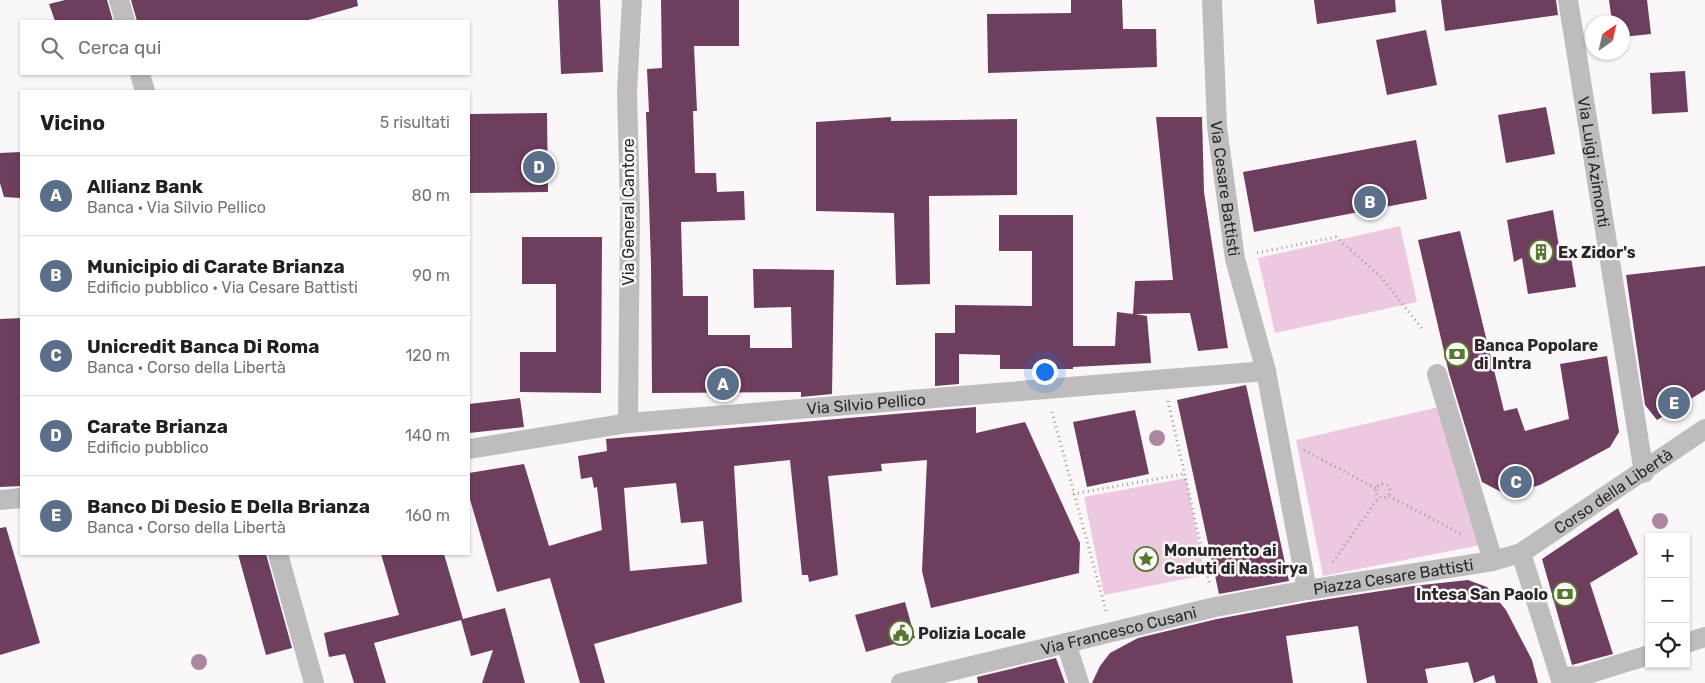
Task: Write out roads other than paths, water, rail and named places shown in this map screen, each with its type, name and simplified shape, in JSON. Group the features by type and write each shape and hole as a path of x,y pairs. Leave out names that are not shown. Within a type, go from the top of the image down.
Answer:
{"street":[{"path":"119,0 125,20"},
{"name":"Via General Cantore","path":"628,423 630,210 627,92 632,0"},
{"name":"Via Cesare Battisti","path":"1212,0 1217,127 1235,259 1266,371"},
{"name":"Via Luigi Azimonti","path":"1568,0 1644,472"},
{"path":"140,75 145,90"},
{"name":"Via Silvio Pellico","path":"470,449 628,423 1266,371"},
{"name":"Piazza Cesare Battisti","path":"1266,371 1307,590 1492,556 1521,553"},
{"path":"1437,374 1492,556"},
{"name":"Corso della Libertà","path":"1521,553 1644,472 1705,429"},
{"path":"0,500 20,498"},
{"path":"1521,553 1562,680 1645,656"},
{"path":"278,555 314,683"},
{"name":"Via Francesco Cusani","path":"902,683 1215,607 1307,590"},
{"path":"1690,642 1705,637"},
{"path":"1066,643 1079,683"}],"place":[{"name":"Carate Brianza","path":"539,167"},
{"name":"Municipio di Carate Brianza","path":"1370,202"},
{"name":"Ex Zidor's","path":"1541,252"},
{"name":"Banca Popolare di Intra","path":"1457,354"},
{"name":"Allianz Bank","path":"723,384"},
{"name":"Banco Di Desio E Della Brianza","path":"1674,403"},
{"name":"Unicredit Banca Di Roma","path":"1516,482"},
{"name":"Monumento ai Caduti di Nassirya","path":"1146,559"},
{"name":"Intesa San Paolo","path":"1565,594"},
{"name":"Polizia Locale","path":"901,633"}]}
